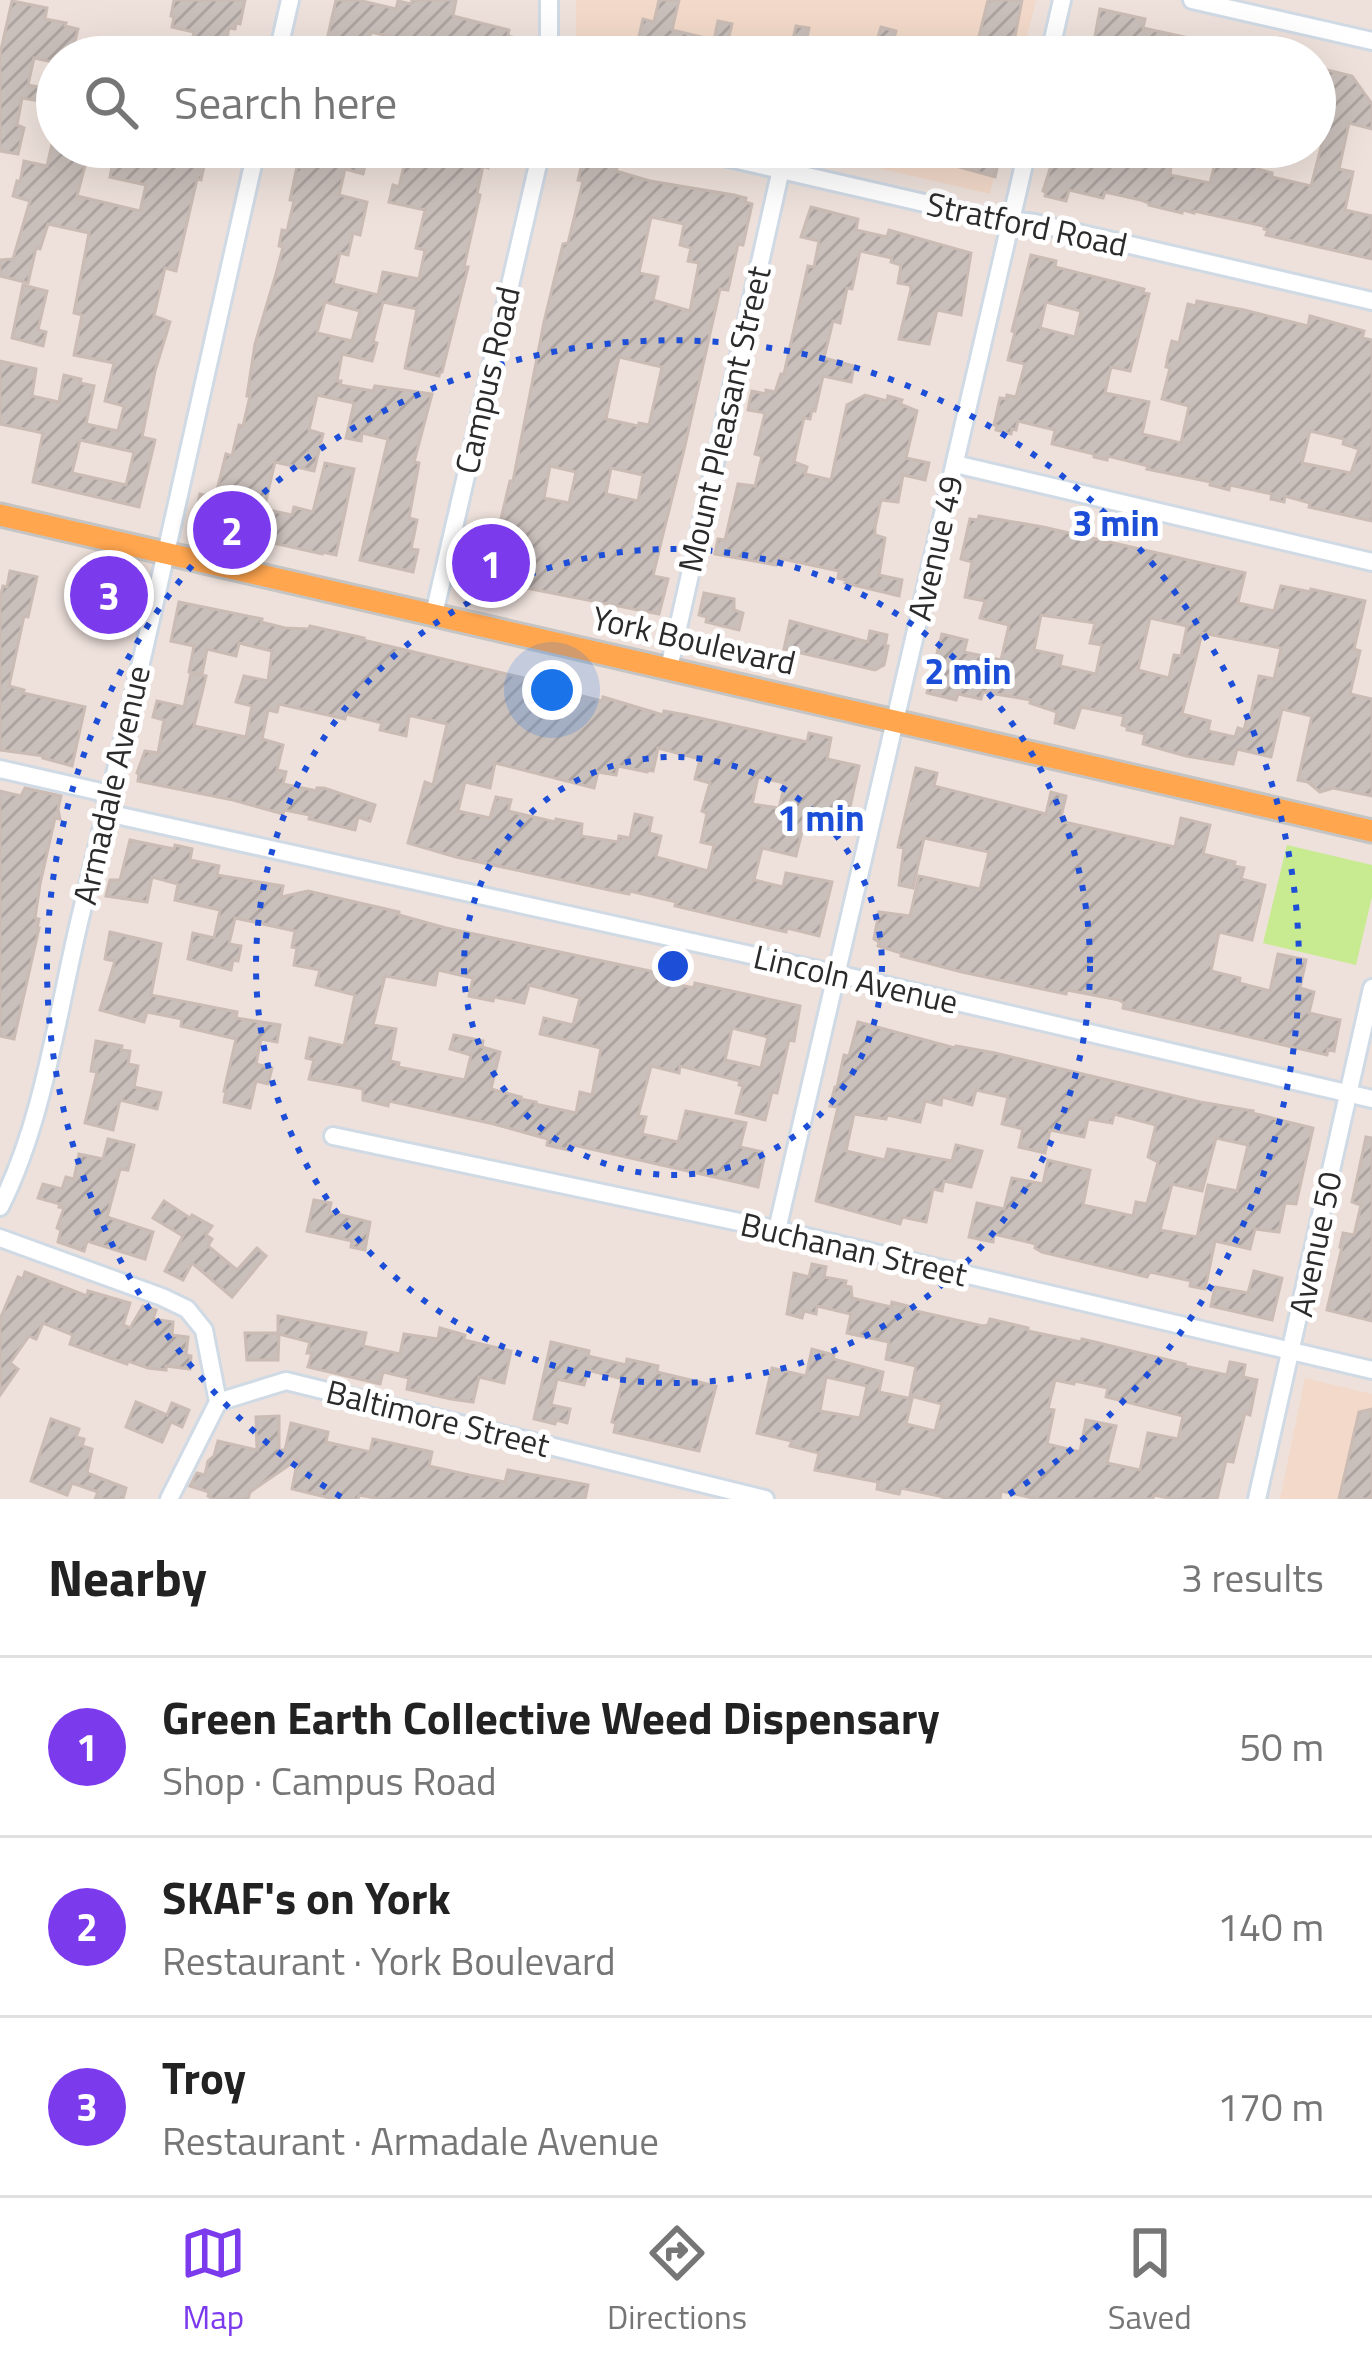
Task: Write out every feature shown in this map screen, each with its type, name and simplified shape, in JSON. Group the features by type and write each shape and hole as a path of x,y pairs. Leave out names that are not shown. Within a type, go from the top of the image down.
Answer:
{"main road":[{"name":"York Boulevard","path":"0,515 1372,831"}],"street":[{"path":"282,36 290,0"},
{"path":"549,0 549,36"},
{"path":"1053,36 1062,0"},
{"path":"1192,0 1372,41"},
{"name":"Armadale Avenue","path":"0,1207 19,1169 36,1112 251,168"},
{"name":"Campus Road","path":"434,614 537,168"},
{"name":"Stratford Road","path":"776,168 1372,301"},
{"name":"Avenue 49","path":"777,1230 1023,168"},
{"name":"Mount Pleasant Street","path":"669,668 781,169"},
{"path":"955,464 1372,562"},
{"name":"Lincoln Avenue","path":"0,769 100,792 116,815 837,974 1372,1099"},
{"name":"Avenue 50","path":"1257,1499 1372,988"},
{"name":"Buchanan Street","path":"334,1136 777,1230 1372,1370"},
{"path":"0,1238 162,1297 187,1309 204,1330 218,1402 169,1499"},
{"name":"Baltimore Street","path":"218,1402 286,1381 723,1495 765,1499"}],"shaded area":[{"path":"576,0 1036,0 1027,36 576,36"},
{"path":"878,168 996,168 990,194"},
{"path":"1305,1378 1372,1394 1372,1499 1280,1499"}],"green space":[{"path":"1287,845 1372,865 1372,897 1356,965 1263,943"}],"building":[{"path":"174,0 245,0 240,24 229,28 227,36 193,36 194,32 172,27"},
{"path":"336,0 396,9 398,1 456,0 453,16 509,30 508,36 371,32 370,36 328,36"},
{"path":"659,0 679,0 672,30 697,36 639,36 643,19 654,22"},
{"path":"988,0 1022,0 1015,36 979,36"},
{"path":"12,1 47,8 45,19 78,29 76,36 36,36 36,58 28,85 36,87 36,100 22,98 17,125 24,128 18,154 0,151 0,54"},
{"path":"1100,9 1145,19 1143,28 1180,36 1095,36"},
{"path":"718,21 732,24 729,36 715,36"},
{"path":"796,26 809,28 807,36 794,36"},
{"path":"881,27 896,31 895,36 878,36"},
{"path":"1336,72 1352,76 1372,104 1372,129 1349,123 1339,169 1353,172 1345,210 1372,216 1372,259 1266,235 1264,226 1194,211 1182,213 1105,192 1103,198 1069,190 1066,201 1045,196 1043,191 1050,168 1171,168 1170,175 1210,183 1214,168 1258,168 1272,177 1311,186 1316,168 1336,168"},
{"path":"24,161 36,164 36,168 84,168 77,196 140,211 146,185 110,177 112,168 204,168 176,271 165,268 154,316 170,322 142,437 155,440 139,507 33,482 43,433 0,424 0,361 36,369 32,396 59,402 64,375 94,386 86,424 118,431 124,406 105,401 114,363 74,355 82,315 74,313 89,233 48,224 40,249 36,248 28,283 0,276 0,260 13,259 30,201 13,196","holes":["80,440 134,452 126,485 72,473"]},
{"path":"297,168 365,168 363,174 345,169 339,195 367,202 360,235 353,233 348,255 340,253 333,284 378,295 383,272 419,279 425,250 416,248 425,210 389,202 403,168 483,168 464,267 468,267 442,372 439,376 405,368 417,309 383,302 372,361 342,354 337,381 373,391 375,386 432,394 414,462 419,463 409,518 417,520 411,549 418,550 413,572 360,560 388,439 362,433 361,441 346,438 354,403 317,395 309,430 323,434 314,471 275,462 264,509 292,515 294,507 313,512 325,463 354,469 336,555 193,525 200,494 215,498 226,454 232,456 239,425 243,426 255,344 283,247 279,246 282,230 287,231 294,201 290,200","holes":["325,302 360,311 352,341 317,333"]},
{"path":"581,168 617,168 650,181 746,198 752,204 728,290 720,289 653,576 668,579 659,614 500,583 497,595 472,589 485,528 498,531 513,481 544,322 583,181 578,180","holes":["651,217 684,224 680,245 691,248 688,261 699,263 690,311 653,300 658,277 639,273","619,357 662,367 649,425 606,419","550,466 576,472 569,503 544,498","611,468 643,475 638,501 606,494"]},
{"path":"962,168 997,168 995,177"},
{"path":"811,207 858,219 856,230 887,237 889,230 971,253 961,315 937,310 929,344 899,339 911,289 898,283 901,265 891,262 892,258 860,251 852,289 847,288 840,323 833,321 824,358 854,366 851,382 823,376 815,411 810,419 804,418 794,462 807,467 805,474 831,480 847,405 865,395 902,400 900,404 917,411 906,458 929,463 925,480 903,475 898,502 881,500 875,527 875,535 885,538 879,575 902,580 899,596 845,583 838,578 839,571 778,558 776,565 715,554 718,539 725,540 738,484 755,486 762,456 755,454 765,413 748,410 750,399 752,391 775,392 784,374 808,266 814,267 819,241 801,237"},
{"path":"1031,255 1056,261 1055,267 1144,289 1149,294 1130,371 1111,367 1105,393 1149,402 1142,434 1181,443 1189,406 1162,399 1172,341 1179,343 1188,304 1196,306 1197,301 1308,326 1310,316 1364,331 1362,338 1372,340 1372,521 1309,507 1310,503 1285,496 1284,502 1271,499 1272,494 1230,485 1229,490 1108,456 1107,460 1094,457 1052,444 1055,430 1018,421 1011,434 996,430 1000,398 1016,397 1025,364 1008,360","holes":["1046,302 1081,311 1075,337 1040,328","1310,431 1344,439 1343,444 1359,449 1351,473 1302,463"]},
{"path":"23,285 47,291 38,330 46,332 43,346 12,338"},
{"path":"979,516 1043,527 1245,573 1238,603 1274,611 1281,586 1365,601 1350,694 1372,699 1372,796 1333,788 1320,792 1298,780 1312,716 1282,709 1271,757 1237,749 1233,764 1143,744 1145,734 1127,730 1122,725 1124,716 1081,707 1074,728 1055,723 1057,712 1031,700 983,692 981,699 958,694 956,700 927,693 942,634 967,640 964,652 1001,660 1009,625 980,618 985,601 965,597 972,562 961,559 970,519","holes":["1041,615 1095,623 1090,643 1102,645 1096,674 1060,666 1062,656 1034,650","1150,618 1187,626 1181,656 1174,655 1169,678 1138,670","1202,633 1281,648 1274,679 1259,676 1250,718 1235,737 1208,731 1210,721 1182,714"]},
{"path":"10,571 37,577 9,686 85,707 72,766 44,756 0,750 0,598"},
{"path":"86,575 122,583 126,590 119,623 78,613"},
{"path":"704,593 734,599 734,610 743,613 739,630 706,622 707,617 699,615"},
{"path":"179,602 285,628 310,626 364,638 663,715 664,711 686,715 807,742 809,733 831,738 827,759 859,766 849,812 838,809 834,823 805,819 796,856 762,848 754,880 783,887 786,873 832,882 819,936 408,843 425,782 433,785 447,724 412,716 406,736 380,730 382,723 346,714 345,719 279,704 277,712 268,710 262,739 283,745 277,770 286,772 283,784 317,791 324,788 375,805 370,821 358,817 355,830 309,819 310,815 284,810 283,814 138,781 145,751 158,753 164,720 153,717 157,701 184,707 191,673 206,676 194,726 246,737 252,706 236,702 244,676 268,681 272,651 239,643 236,656 207,649 202,674 189,672 194,646 171,641","holes":["658,748 700,759 695,779 710,783 702,811 707,813 701,842 714,845 708,871 656,857 661,836 649,833 652,818 635,814 630,838 619,836 618,842 581,836 582,824 508,811 511,800 496,797 490,818 458,811 465,782 490,788 495,763 594,788 598,772 616,775 618,766 653,771","758,777 785,783 779,808 752,804"]},
{"path":"790,621 868,642 870,631 887,635 884,665 875,670 784,649"},
{"path":"916,768 937,773 934,786 1046,814 1051,792 1066,796 1060,821 1175,847 1181,818 1210,825 1203,854 1235,862 1234,866 1244,868 1241,879 1265,885 1252,940 1219,932 1211,971 1270,991 1278,954 1306,960 1300,988 1314,992 1309,1013 1340,1020 1334,1051 1328,1049 1327,1055 1123,1008 1119,1000 962,972 878,946 874,939 879,912 910,916 919,876 980,889 989,852 924,838 913,888 899,885 904,848 898,847"},
{"path":"25,788 61,796 60,819 55,818 40,884 35,918 39,928 14,1039 0,1036 0,791 21,796"},
{"path":"130,840 174,849 175,845 192,849 190,860 219,866 217,875 283,886 281,897 308,891 446,928 650,971 664,976 666,982 694,988 695,983 800,1006 794,1041 789,1040 777,1093 772,1092 765,1120 736,1113 740,1081 680,1066 679,1073 651,1066 638,1116 646,1117 642,1134 678,1142 686,1111 746,1123 740,1147 762,1152 764,1158 758,1187 569,1144 568,1150 547,1145 548,1139 494,1124 389,1101 388,1106 363,1100 363,1089 309,1079 314,1060 306,1058 310,1038 344,1046 355,995 316,985 320,970 294,965 295,931 235,918 229,944 241,946 231,970 188,959 193,933 214,938 220,910 175,900 178,884 152,877 147,902 106,896 110,880 120,880","holes":["438,970 473,978 469,996 493,1001 494,997 524,1003 529,985 580,998 573,1025 544,1018 540,1034 601,1048 592,1095 580,1092 576,1113 491,1089 500,1052 482,1047 483,1041 454,1035 450,1049 471,1055 465,1080 398,1067 399,1063 390,1061 396,1029 373,1025 385,976 435,985","732,1028 768,1037 761,1068 725,1060"]},
{"path":"110,932 161,944 151,995 280,1025 277,1042 261,1039 256,1064 272,1068 268,1084 256,1081 250,1108 224,1102 236,1039 181,1026 182,1019 147,1012 144,1022 100,1010 115,961 105,959"},
{"path":"858,1022 1313,1128 1296,1204 1285,1203 1279,1232 1255,1229 1250,1249 1215,1241 1205,1289 1190,1286 1187,1280 1150,1272 1147,1277 1042,1252 1036,1244 994,1234 993,1242 969,1237 977,1203 1004,1209 1012,1178 1043,1184 1048,1160 1090,1170 1083,1205 1133,1216 1136,1202 1147,1204 1158,1162 1148,1157 1156,1125 1114,1114 1112,1123 1088,1119 1084,1137 1050,1130 1045,1153 1019,1147 1023,1129 1002,1124 1008,1097 976,1090 972,1105 942,1097 941,1105 925,1101 920,1122 854,1114 846,1151 885,1160 888,1149 952,1161 956,1145 982,1151 971,1187 944,1181 942,1191 933,1189 926,1222 902,1217 900,1224 816,1201 838,1107 830,1106 844,1055 849,1056","holes":["1216,1138 1248,1145 1237,1191 1208,1185 1197,1237 1160,1230 1172,1184 1202,1191"]},
{"path":"96,1041 130,1051 128,1064 138,1066 134,1087 161,1093 157,1109 120,1100 113,1130 85,1123 97,1072 91,1071"},
{"path":"1366,1137 1372,1138 1372,1321 1327,1310 1343,1233 1354,1235 1361,1205 1352,1202"},
{"path":"108,1139 134,1145 128,1170 120,1169 107,1217 153,1232 145,1259 87,1241 84,1251 58,1242 64,1208 38,1198 43,1184 62,1189 66,1177 74,1179 79,1154 103,1159"},
{"path":"314,1200 331,1203 329,1212 370,1222 365,1250 351,1247 352,1241 307,1231"},
{"path":"164,1201 212,1226 206,1235 212,1239 208,1246 237,1270 257,1248 266,1256 232,1297 192,1263 183,1280 165,1271 183,1236 153,1218"},
{"path":"812,1264 826,1267 824,1277 846,1281 852,1298 891,1307 892,1302 983,1326 990,1319 1227,1375 1230,1362 1245,1365 1243,1377 1257,1380 1250,1415 1245,1413 1233,1462 1226,1461 1217,1499 1154,1495 1153,1499 1037,1499 1001,1491 1000,1499 943,1499 901,1488 899,1494 894,1493 877,1489 878,1482 815,1470 819,1453 757,1433 772,1368 806,1376 812,1349 883,1372 879,1392 912,1399 906,1424 935,1431 942,1404 910,1396 916,1366 886,1359 889,1342 847,1333 851,1314 817,1306 816,1314 804,1311 802,1318 787,1314 794,1273 809,1277","holes":["826,1377 867,1386 860,1418 820,1411","1055,1380 1108,1388 1106,1397 1183,1416 1178,1439 1148,1433 1140,1470 1107,1463 1116,1426 1086,1420 1080,1452 1047,1444"]},
{"path":"1254,1271 1282,1278 1272,1320 1211,1306 1215,1287 1248,1293"},
{"path":"25,1272 87,1296 88,1291 130,1303 123,1325 130,1328 143,1306 156,1310 153,1319 173,1322 172,1335 188,1337 190,1369 127,1364 70,1344 73,1335 43,1323 36,1339 29,1336 10,1363 18,1369 0,1395 0,1319 18,1277 23,1279"},
{"path":"278,1316 366,1333 363,1346 400,1354 404,1334 438,1339 440,1328 465,1335 464,1340 511,1351 504,1383 479,1377 473,1402 407,1389 409,1378 383,1372 380,1384 308,1367 310,1342 279,1334 278,1360 247,1360 245,1333 278,1333"},
{"path":"551,1342 626,1365 627,1359 658,1366 657,1372 716,1386 699,1451 614,1432 616,1423 612,1422 623,1379 588,1370 584,1385 557,1379 551,1405 570,1409 567,1423 534,1419"},
{"path":"136,1402 167,1415 172,1403 189,1410 182,1427 171,1422 162,1442 126,1427"},
{"path":"1372,1409 1372,1499 1339,1499 1359,1412"},
{"path":"279,1416 279,1450 285,1450 291,1423 328,1432 326,1442 370,1452 373,1439 432,1452 429,1466 469,1475 505,1482 508,1470 588,1485 585,1499 380,1499 359,1495 358,1499 334,1499 292,1489 298,1459 250,1492 248,1499 213,1499 209,1492 190,1486 197,1473 205,1475 218,1441 257,1450 256,1417"},
{"path":"51,1419 79,1429 76,1437 92,1449 87,1473 126,1488 123,1499 95,1499 98,1492 72,1483 67,1495 31,1481"}],"place":[{"name":"SKAF's on York","path":"232,530"},
{"name":"Green Earth Collective Weed Dispensary","path":"491,563"},
{"name":"Troy","path":"109,595"}]}
